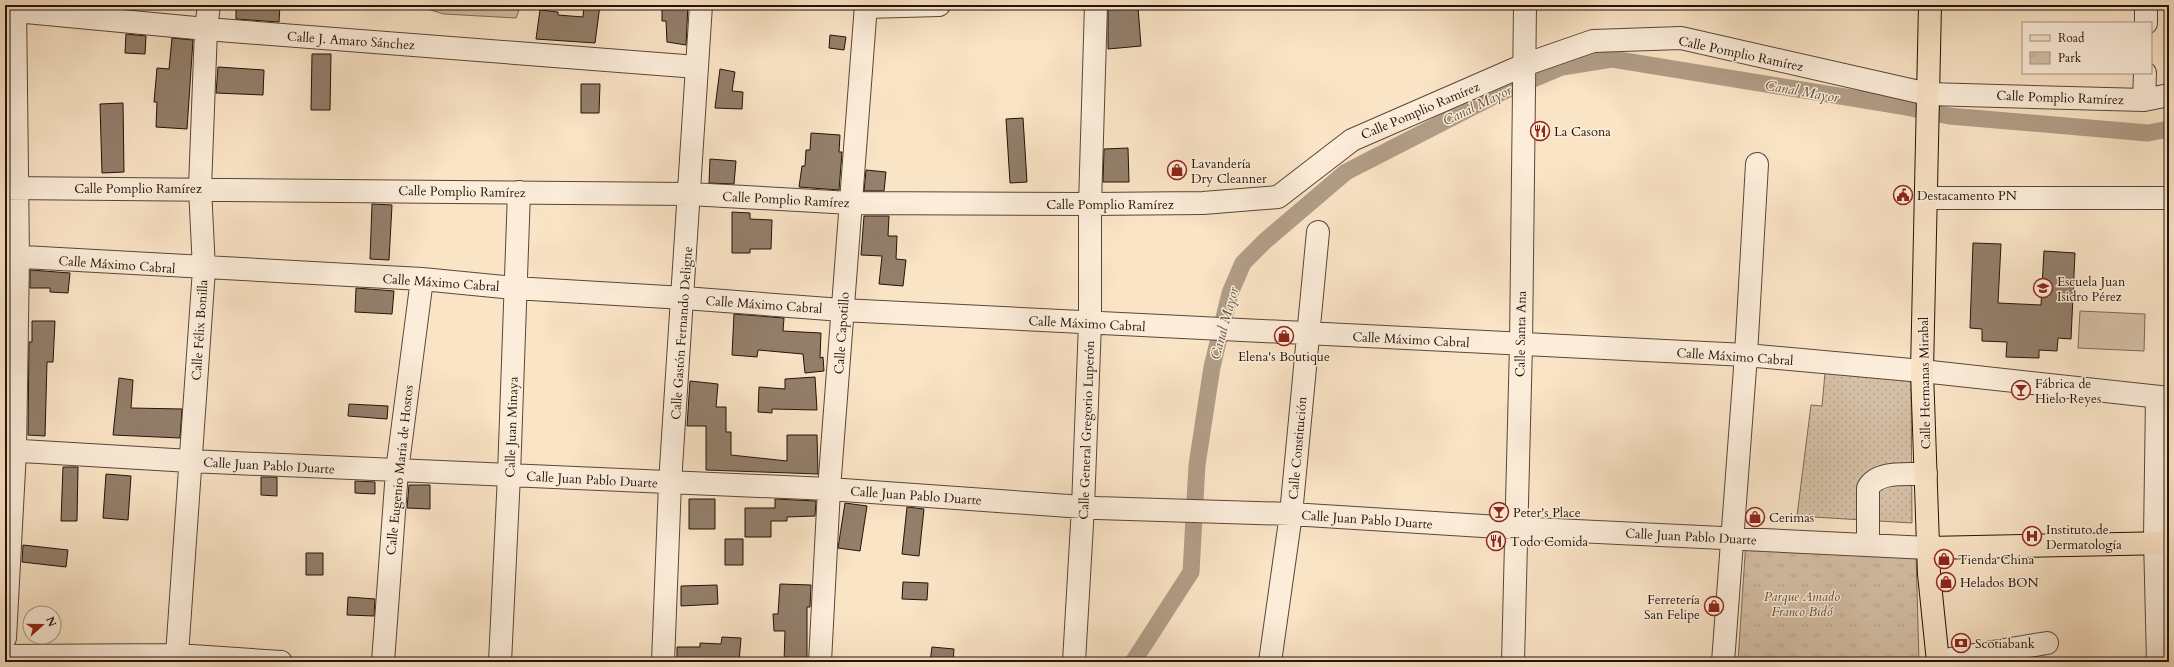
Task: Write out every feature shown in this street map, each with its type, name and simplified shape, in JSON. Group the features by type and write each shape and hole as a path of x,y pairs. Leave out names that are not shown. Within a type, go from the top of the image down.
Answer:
{"main road":[{"name":"Calle Hermanas Mirabal","path":"1930,5 1922,371 1928,548 1938,661"},
{"name":"Calle Juan Pablo Duarte","path":"1928,548 2162,543"}],"street":[{"name":"Calle Félix Bonilla","path":"177,655 204,269 200,188 206,29 209,5"},
{"name":"Calle Gastón Fernando Deligne","path":"663,662 670,483 684,298 701,5"},
{"path":"866,6 939,5"},
{"name":"Calle General Gregorio Luperón","path":"1074,662 1083,507 1090,323 1090,204 1096,5"},
{"name":"Calle Santa Ana","path":"1513,662 1515,528 1521,344 1525,5"},
{"path":"2146,5 2146,22"},
{"name":"Calle Capotillo","path":"820,662 829,489 866,6"},
{"name":"Calle J. Amaro Sánchez","path":"12,8 206,29 697,67"},
{"path":"5,638 10,451 12,8"},
{"name":"Calle Pomplio Ramírez","path":"11,188 200,188 690,194 851,203 1090,204 1203,202 1278,197 1352,140 1524,68 1594,41 1681,38 1928,98 2144,100 2169,95"},
{"path":"2144,100 2145,74"},
{"path":"1723,662 1731,538 1746,355 1757,164"},
{"name":"Calle Juan Minaya","path":"500,662 510,475 514,288 519,192"},
{"path":"1926,198 2169,198"},
{"name":"Calle Constitución","path":"1270,662 1291,514 1318,232"},
{"name":"Calle Máximo Cabral","path":"12,257 204,269 422,279 514,288 684,298 842,310 1746,355 1922,371 2163,398"},
{"name":"Calle Eugenio María de Hostos","path":"383,662 397,471 422,279"},
{"path":"2158,662 2162,543 2163,398"},
{"name":"Calle Juan Pablo Duarte","path":"10,451 397,471 829,489 1083,507 1291,514 1515,528 1928,548"},
{"path":"1868,545 1868,488 1872,481 1880,477 1926,474"},
{"path":"1938,661 2047,643"},
{"path":"5,656 177,655 282,662"}],"green space":[{"path":"414,5 521,5 516,18 444,14"},
{"path":"2080,311 2145,314 2144,351 2078,348"},
{"path":"1826,362 1911,370 1912,523 1797,516 1811,405 1822,406"},
{"name":"Parque Amado Franco Bidó","path":"1746,540 1916,553 1919,662 1738,662"}],"building":[{"path":"236,5 280,5 279,22 236,19"},
{"path":"584,5 600,5 595,43 536,39 540,10 558,12 558,15 583,17"},
{"path":"662,5 688,5 686,45 667,42 666,21 662,21"},
{"path":"1138,7 1141,46 1108,49 1108,9"},
{"path":"126,34 146,36 145,54 125,53"},
{"path":"830,35 846,37 844,50 829,48"},
{"path":"172,38 193,40 187,129 156,127 157,102 154,102 157,68 169,69"},
{"path":"312,54 331,54 330,110 311,110"},
{"path":"218,67 264,70 263,95 216,93"},
{"path":"720,69 735,72 732,91 743,92 742,109 715,108"},
{"path":"581,84 600,84 599,113 581,113"},
{"path":"123,103 124,172 102,173 100,104"},
{"path":"1023,118 1027,182 1010,183 1006,119"},
{"path":"811,133 840,135 839,152 842,152 839,190 799,187 802,166 805,166 806,150 810,150"},
{"path":"1128,148 1129,182 1103,182 1104,149"},
{"path":"710,159 736,161 734,184 709,183"},
{"path":"866,170 886,172 884,191 864,191"},
{"path":"372,204 392,205 389,260 370,259"},
{"path":"732,212 750,213 750,219 772,220 771,249 750,249 750,253 732,253"},
{"path":"864,216 889,216 888,236 897,236 896,259 906,260 903,286 879,284 882,256 861,255"},
{"path":"1973,243 2001,244 1998,303 2041,305 2044,251 2075,253 2071,339 2058,338 2057,351 2039,350 2039,358 2006,357 2007,342 1982,341 1982,329 1970,328"},
{"path":"30,270 70,273 68,293 50,292 50,288 30,288"},
{"path":"356,288 394,291 392,314 355,312"},
{"path":"734,314 784,318 783,331 821,333 820,358 823,357 824,371 805,373 803,354 758,350 757,357 732,355"},
{"path":"32,321 55,321 53,362 47,362 45,436 28,435 29,342 32,342"},
{"path":"815,377 817,410 772,409 772,413 758,412 759,387 785,389 785,379"},
{"path":"119,378 133,380 131,408 182,409 180,438 113,435"},
{"path":"690,381 718,384 716,407 726,407 726,432 731,432 731,455 787,461 787,435 817,435 818,474 706,470 706,426 687,426"},
{"path":"349,404 388,406 387,419 348,416"},
{"path":"63,467 78,467 77,521 61,521"},
{"path":"106,474 131,476 128,520 103,518"},
{"path":"261,477 277,477 277,496 261,495"},
{"path":"355,481 375,482 375,494 355,493"},
{"path":"409,485 430,485 430,509 407,508"},
{"path":"689,499 715,499 715,529 689,529"},
{"path":"775,499 816,501 815,516 787,517 787,521 771,521 771,537 745,537 745,508 775,508"},
{"path":"845,503 867,506 860,551 838,548"},
{"path":"907,507 924,509 919,556 902,554"},
{"path":"725,539 743,539 743,565 725,565"},
{"path":"23,545 68,550 66,567 22,562"},
{"path":"306,553 323,553 323,575 306,575"},
{"path":"903,582 928,583 927,600 902,599"},
{"path":"780,584 811,585 810,607 807,607 807,662 784,662 785,631 774,631 773,614 778,614"},
{"path":"717,585 718,604 681,606 681,586"},
{"path":"348,597 375,599 374,616 347,615"},
{"path":"722,637 741,638 739,662 677,662 677,647 700,647 700,643 721,644"},
{"path":"932,647 954,649 953,662 930,662"}],"waterway":[{"name":"Canal Mayor","path":"1133,662 1191,572 1197,465 1212,367 1230,293 1243,263 1265,241 1346,172 1502,92 1562,67 1612,59 1901,106 1949,116 2148,133 2169,129"}],"place":[{"name":"La Casona","path":"1540,131"},
{"name":"Lavandería Dry Cleanner","path":"1177,170"},
{"name":"Destacamento PN","path":"1903,195"},
{"name":"Escuela Juan Isidro Pérez","path":"2043,288"},
{"name":"Elena's Boutique","path":"1284,336"},
{"name":"Fábrica de Hielo Reyes","path":"2021,390"},
{"name":"Peter's Place","path":"1499,512"},
{"name":"Cerimas","path":"1755,517"},
{"name":"Instituto de Dermatología","path":"2032,536"},
{"name":"Todo Comida","path":"1496,541"},
{"name":"Tienda China","path":"1944,559"},
{"name":"Helados BON","path":"1946,582"},
{"name":"Ferretería San Felipe","path":"1714,606"},
{"name":"Scotiabank","path":"1961,643"}]}
